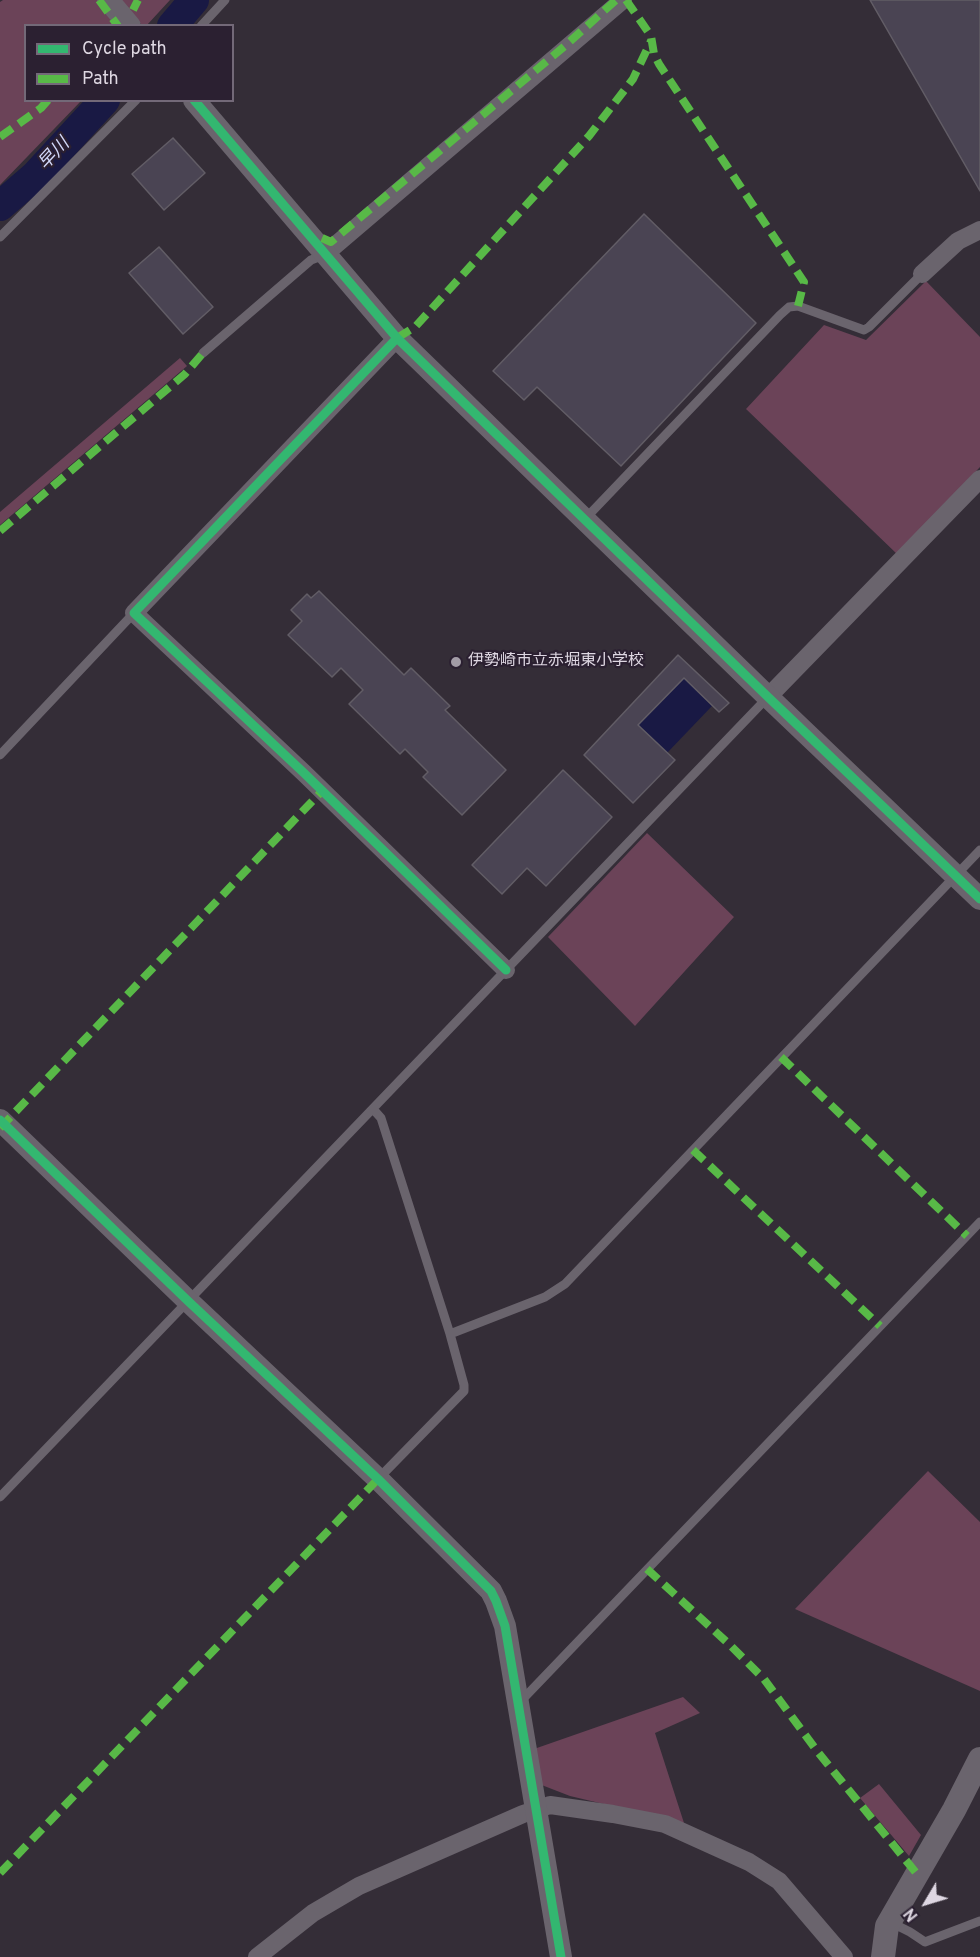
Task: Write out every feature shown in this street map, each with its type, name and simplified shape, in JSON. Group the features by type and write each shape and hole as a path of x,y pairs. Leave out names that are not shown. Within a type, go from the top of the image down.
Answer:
{"main road":[{"path":"883,1957 887,1926 954,1810 980,1759"}],"street":[{"path":"108,0 128,24"},
{"path":"325,254 623,0"},
{"path":"196,102 397,338 980,899"},
{"path":"922,274 958,241 980,230"},
{"path":"397,338 134,613 304,773 506,970"},
{"path":"768,697 980,478"},
{"path":"0,1120 378,1479 490,1591 505,1626 561,1957"},
{"path":"257,1957 313,1913 359,1886 550,1805 665,1824 728,1851 779,1881 844,1957"}],"lane":[{"path":"203,24 225,0"},
{"path":"0,237 134,102"},
{"path":"203,353 311,260 325,254"},
{"path":"584,520 789,307 798,306 864,330 922,274"},
{"path":"0,755 134,613"},
{"path":"0,1497 768,697"},
{"path":"450,1334 545,1297 566,1284 980,850"},
{"path":"373,1108 381,1118 464,1385 464,1391 378,1479"},
{"path":"519,1703 980,1222"},
{"path":"972,1231 980,1239"},
{"path":"887,1926 900,1927 925,1942 980,1921"}],"shaded area":[{"path":"3,0 170,0 148,24 141,24 133,16 121,24 24,24 24,102 80,102 0,185 0,2"},
{"path":"926,281 980,337 980,467 897,554 746,409 824,325 866,340"},
{"path":"180,358 187,366 0,525 0,512"},
{"path":"684,678 712,706 667,753 638,725"},
{"path":"647,833 734,917 635,1026 548,937"},
{"path":"928,1471 980,1522 980,1691 795,1609"},
{"path":"683,1697 700,1713 655,1733 684,1823 570,1796 539,1784 534,1749"},
{"path":"879,1784 921,1835 909,1856 860,1798"}],"building":[{"path":"870,0 980,0 980,191"},
{"path":"173,138 205,173 164,210 132,174"},
{"path":"644,214 756,323 621,466 537,387 524,400 493,371"},
{"path":"159,247 213,307 183,334 129,273"},
{"path":"319,591 404,675 411,668 450,706 445,710 506,770 462,815 423,777 428,772 405,749 400,754 349,704 363,690 341,668 332,677 288,635 302,621 291,610 307,594 311,598"},
{"path":"678,655 729,703 719,712 684,678 638,725 675,760 633,803 584,755"},
{"path":"563,770 612,817 546,886 527,868 502,894 472,865"}],"waterway":[{"name":"早川","path":"174,24 194,0"},
{"name":"早川","path":"0,206 35,176 103,102"}],"marked path":[{"path":"99,0 117,24"},
{"path":"133,10 138,0"},
{"path":"322,238 331,242 566,45 616,0"},
{"path":"626,0 651,36 654,54 659,64 804,282 798,306"},
{"path":"397,338 415,327 589,136 633,79 651,41"},
{"path":"0,137 46,102"},
{"path":"0,531 185,374 203,353"},
{"path":"0,1128 322,791"},
{"path":"781,1057 967,1236"},
{"path":"693,1150 880,1326"},
{"path":"0,1873 378,1479"},
{"path":"647,1569 764,1679 817,1751 917,1874"}],"cycle path":[{"path":"196,102 397,338 980,899"},
{"path":"397,338 134,613 304,773 506,970"},
{"path":"0,1120 378,1479 491,1591 505,1626 561,1957"}],"place":[{"name":"伊勢崎市立赤堀東小学校","path":"456,662"}]}
